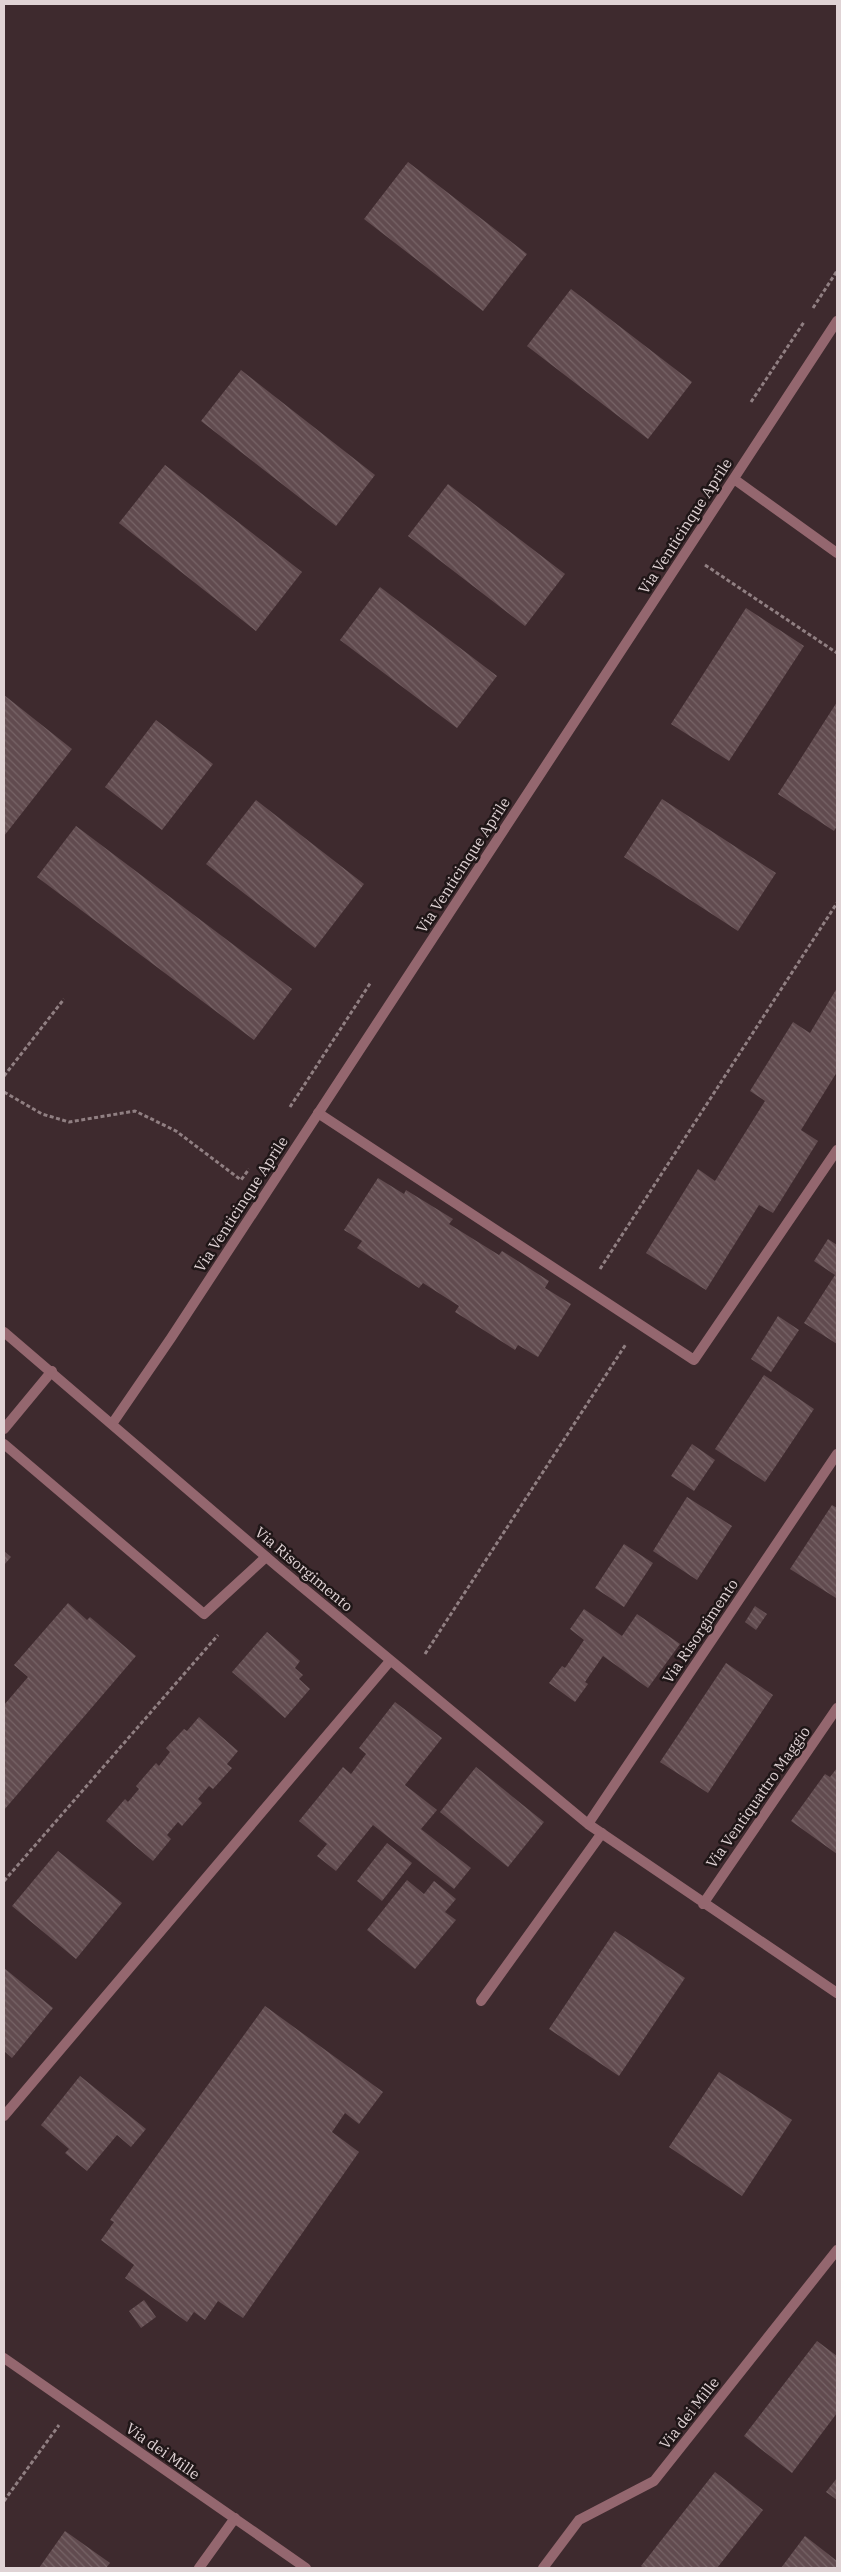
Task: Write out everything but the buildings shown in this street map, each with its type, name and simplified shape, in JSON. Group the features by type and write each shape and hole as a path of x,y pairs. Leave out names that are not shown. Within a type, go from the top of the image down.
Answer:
{"street":[{"name":"Via Venticinque Aprile","path":"112,1424 171,1338 837,321"},
{"path":"734,479 837,553"},
{"path":"318,1113 694,1360 837,1150"},
{"name":"Via Risorgimento","path":"4,1332 52,1371 266,1557 588,1824 837,1994"},
{"path":"4,1429 52,1371"},
{"path":"4,1444 204,1614 266,1557"},
{"name":"Via Risorgimento","path":"588,1824 837,1454"},
{"path":"4,2116 390,1661"},
{"name":"Via Ventiquattro Maggio","path":"703,1904 837,1708"},
{"path":"481,2001 602,1833"},
{"name":"Via dei Mille","path":"543,2568 579,2520 654,2481 837,2250"},
{"name":"Via dei Mille","path":"4,2358 306,2568"},
{"path":"199,2568 235,2518"}],"path":[{"path":"811,312 837,271"},
{"path":"747,409 805,320"},
{"path":"686,552 837,653"},
{"path":"586,1290 837,902"},
{"path":"287,1111 374,979"},
{"path":"4,1076 64,999"},
{"path":"4,1092 42,1114 68,1122 135,1111 176,1131 241,1180 251,1166"},
{"path":"425,1654 627,1342"},
{"path":"4,1881 219,1635"},
{"path":"418,1648 432,1660"},
{"path":"4,2501 72,2406"}]}
